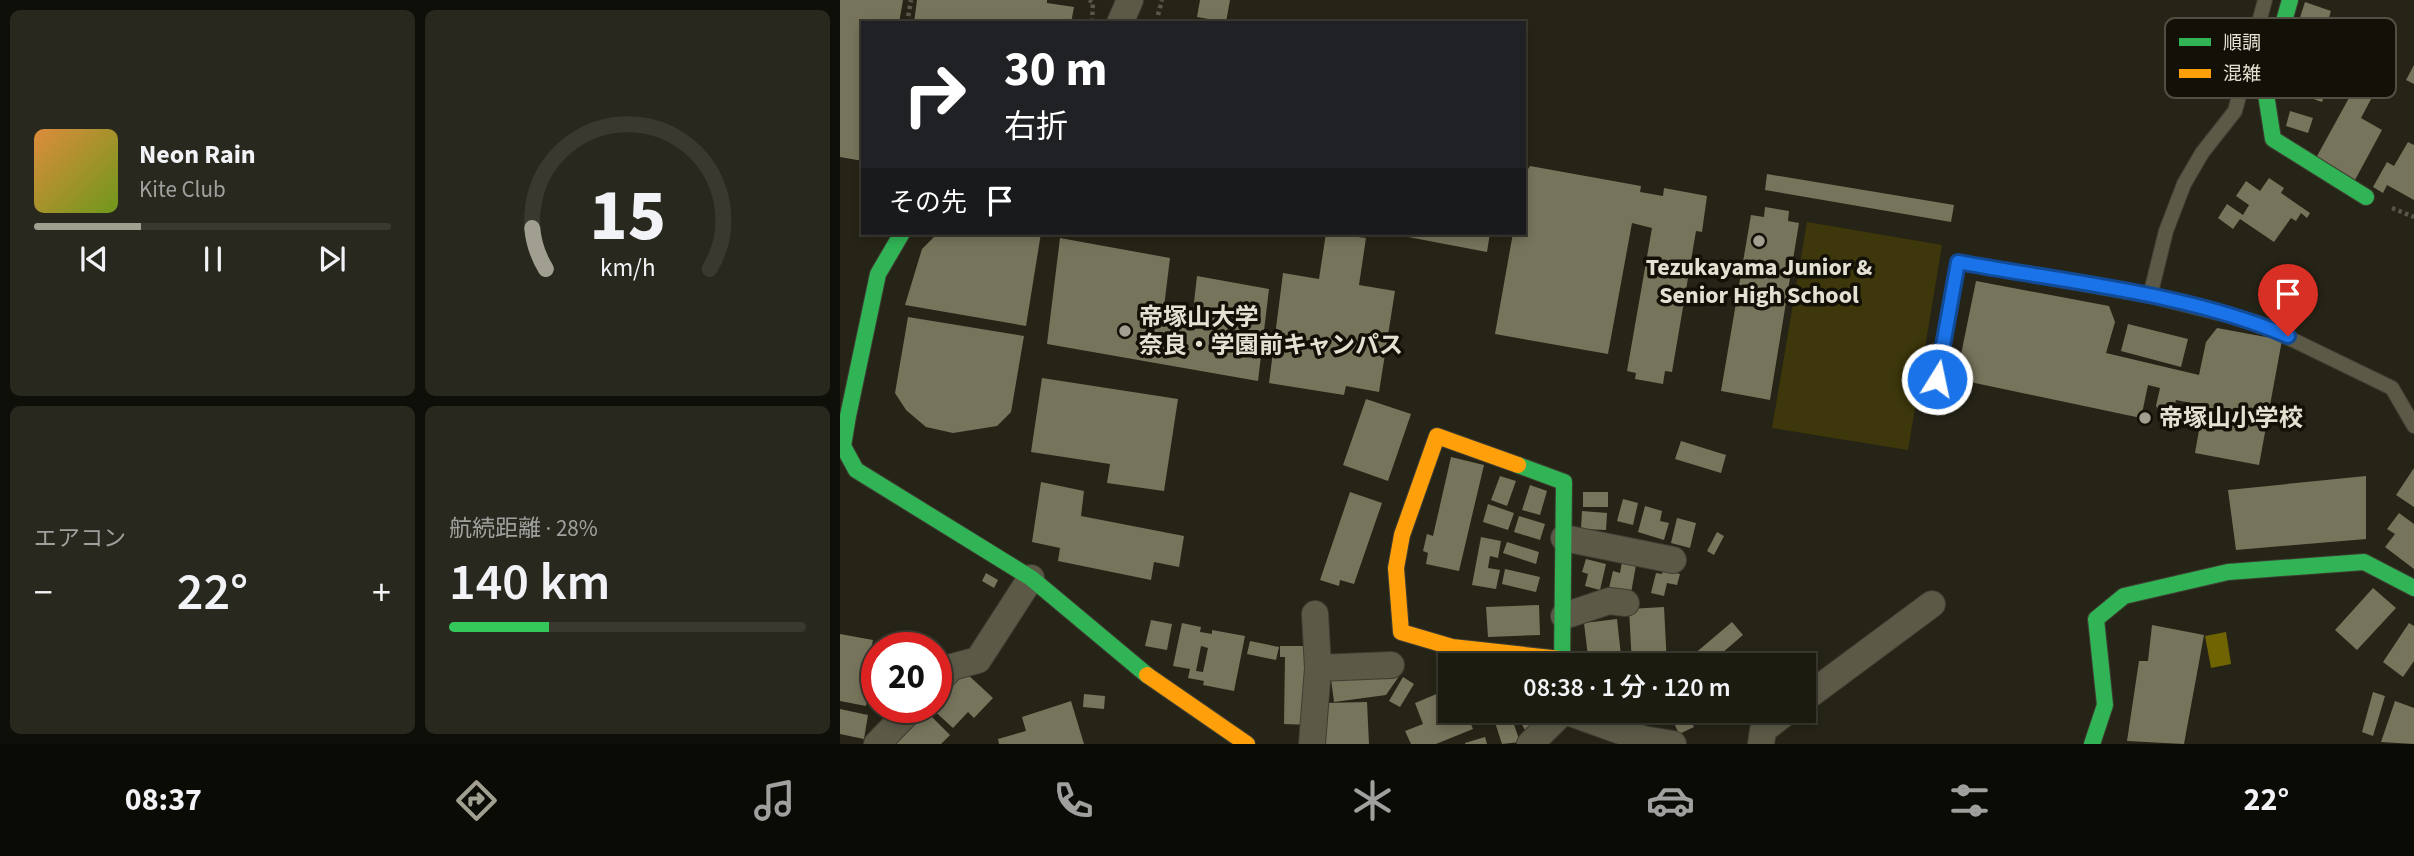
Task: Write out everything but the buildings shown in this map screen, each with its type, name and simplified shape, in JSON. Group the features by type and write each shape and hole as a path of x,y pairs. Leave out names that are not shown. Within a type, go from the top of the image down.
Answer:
{"street":[{"path":"1121,21 1130,0"},
{"path":"2285,18 2290,0"},
{"path":"2267,98 2273,139 2366,197"},
{"path":"901,235 878,274 844,446 856,470 1031,578 1156,682 1247,744"},
{"path":"1500,653 1452,646 1401,632 1396,568 1402,534 1437,436 1564,482 1562,653"},
{"path":"1564,538 1673,560"},
{"path":"2092,744 2105,705 2096,619 2124,596 2228,572 2364,562 2414,588"},
{"path":"952,667 978,660 1031,578"},
{"path":"1564,616 1609,601 1626,603"},
{"path":"1816,690 1931,604"},
{"path":"1312,744 1318,668 1315,614"},
{"path":"1318,668 1391,665"},
{"path":"877,744 897,723"},
{"path":"1530,744 1552,723"},
{"path":"1612,723 1643,739 1673,744"},
{"path":"1761,744 1763,730 1772,723"}],"lane":[{"path":"2259,18 2264,0"},
{"path":"2150,296 2166,231 2184,184 2202,153 2235,111 2238,98"},
{"path":"1937,379 1958,262 2150,296 2258,323 2363,371 2392,388 2414,426"}],"path":[{"path":"907,21 911,0"},
{"path":"1089,0 1093,2 1092,21"},
{"path":"1158,15 1162,0"}],"shaded area":[{"path":"1807,222 1942,245 1908,450 1772,428"},
{"path":"2226,632 2231,664 2211,668 2205,636"}],"traffic: fast":[{"path":"2285,18 2290,0"},
{"path":"2267,98 2273,139 2366,197"},
{"path":"901,235 878,274 848,416 843,446 856,470 1031,578 1147,675"},
{"path":"1518,465 1564,482 1562,653"},
{"path":"2092,744 2105,705 2096,619 2124,596 2228,572 2364,562 2414,588"}],"traffic: slow":[{"path":"1506,653 1452,647 1401,632 1396,568 1402,535 1437,436 1518,465"},
{"path":"1147,675 1247,744"}],"place":[{"name":"Tezukayama Junior & Senior High School","path":"1759,241"},
{"name":"帝塚山大学 奈良・学園前キャンパス","path":"1125,331"},
{"name":"帝塚山小学校","path":"2145,418"}],"route":[{"path":"1937,379 1958,262 2150,296 2258,323 2288,336"}]}
